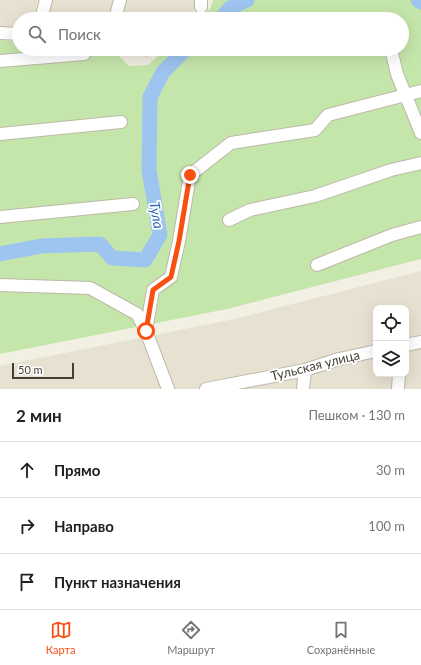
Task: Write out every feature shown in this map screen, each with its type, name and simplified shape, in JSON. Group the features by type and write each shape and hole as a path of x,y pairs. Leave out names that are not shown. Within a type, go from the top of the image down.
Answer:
{"street":[{"path":"43,12 46,0"},
{"path":"117,12 120,0"},
{"path":"0,32 12,33"},
{"path":"0,61 60,56"},
{"path":"392,56 397,74 421,133"},
{"path":"146,331 153,290 171,277 179,241 190,175 230,143 315,130 328,115 421,91"},
{"path":"0,134 121,122"},
{"path":"229,220 250,210 315,196 392,170 421,163"},
{"path":"0,217 133,204"},
{"path":"317,265 392,236 421,227"},
{"path":"0,285 90,288 137,314 146,331 168,389"},
{"path":"409,344 421,342"},
{"name":"Тульская улица","path":"206,389 305,370 339,359 373,352"},
{"path":"304,389 305,370"},
{"path":"398,389 399,377"}],"shaded area":[{"path":"0,0 38,0 35,12 12,12 12,32 0,30"},
{"path":"52,0 115,0 112,12 49,12"},
{"path":"126,0 198,0 192,12 123,12"},
{"path":"421,271 421,389 0,389 0,366 235,319"}],"green space":[{"path":"213,0 421,0 421,259 227,309 0,354 0,40 12,41 12,56 119,56 129,66 148,65 158,56 409,56 409,12 207,12 210,9"}],"waterway":[{"name":"Тула","path":"227,12 230,8 247,0"},
{"name":"Тула","path":"0,254 41,246 100,244 112,258 145,260 160,235 149,170 150,97 163,72 179,56"}],"route":[{"path":"146,331 153,290 171,277 179,241 190,175"}]}
